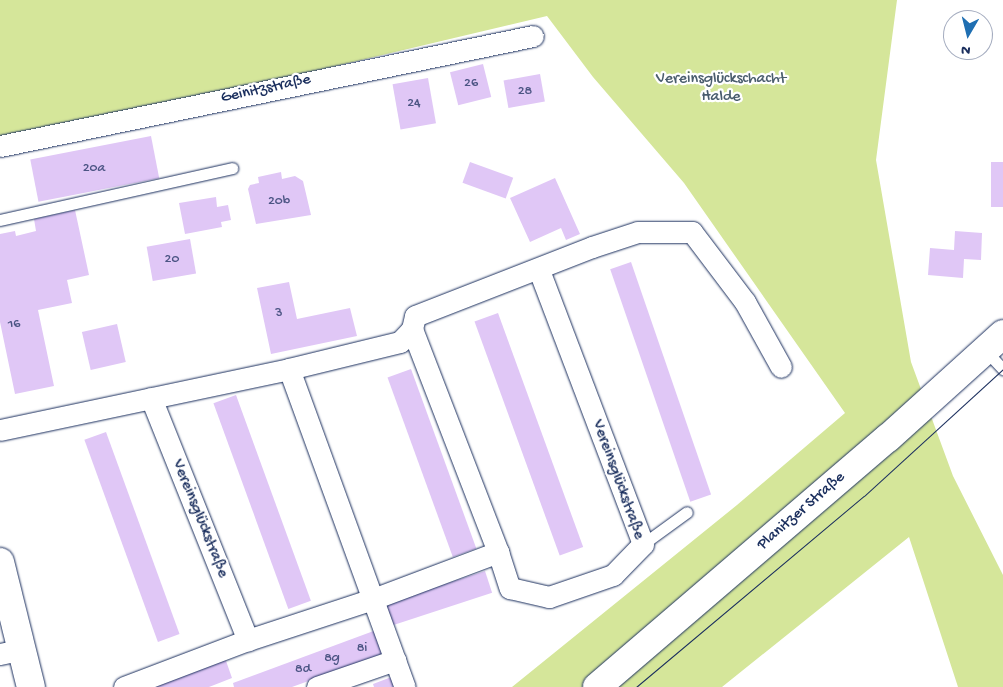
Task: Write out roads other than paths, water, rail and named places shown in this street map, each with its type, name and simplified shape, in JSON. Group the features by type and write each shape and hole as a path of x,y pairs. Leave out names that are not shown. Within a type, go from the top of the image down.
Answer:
{"main road":[{"name":"Planitzer Straße","path":"597,687 880,445 997,351"},
{"path":"0,562 11,652 32,687"}],"street":[{"name":"Geinitzstraße","path":"0,146 533,36"},
{"path":"0,430 289,370 400,342 412,329 415,316 539,270 592,247 638,232 692,232 744,302 781,367"},
{"name":"Vereinsglückstraße","path":"412,329 498,552 510,588 548,597 613,575 643,544 539,270"},
{"path":"289,370 404,687"},
{"name":"Vereinsglückstraße","path":"151,398 248,640"},
{"path":"124,687 248,640 373,599 498,552"},
{"path":"317,687 395,660"}],"lane":[{"path":"0,220 232,168"},
{"path":"643,544 688,512"}],"tram line":[{"path":"636,687 864,496 1003,369"}],"park label":[{"name":"Vereinsglückschacht Halde","path":"721,89"}]}
